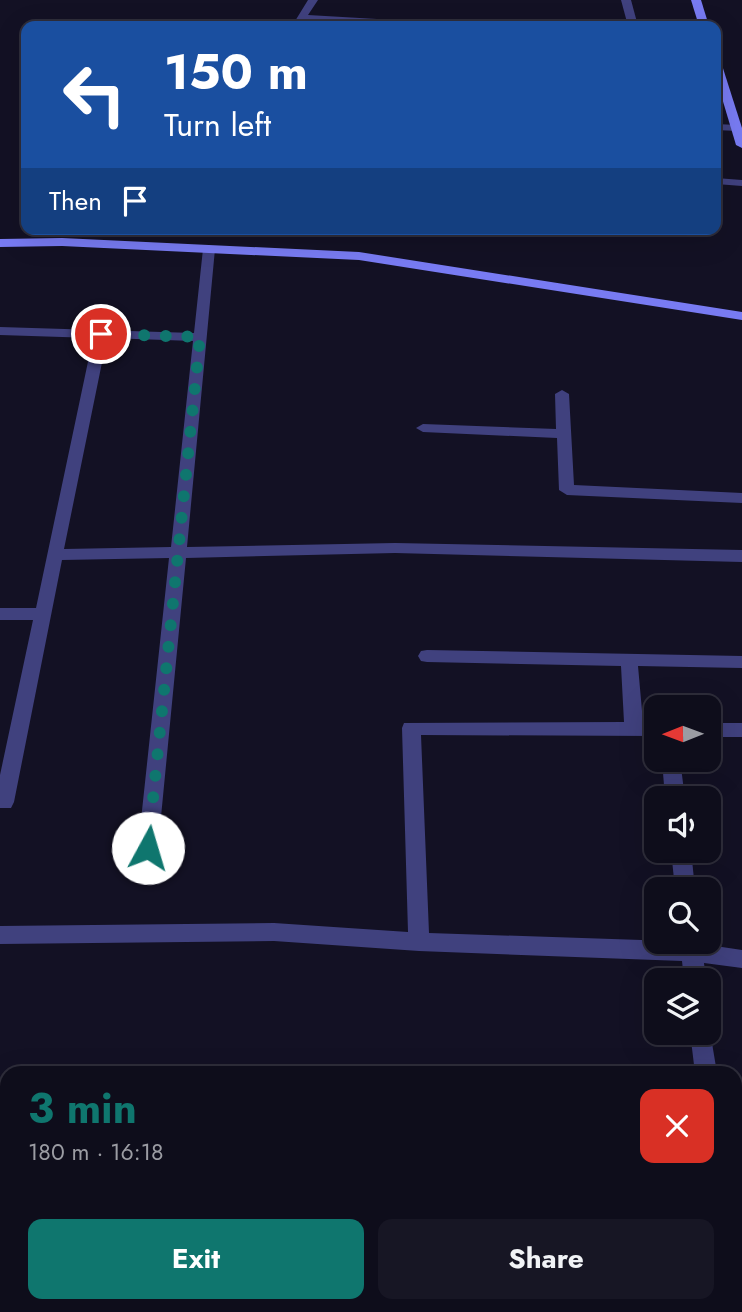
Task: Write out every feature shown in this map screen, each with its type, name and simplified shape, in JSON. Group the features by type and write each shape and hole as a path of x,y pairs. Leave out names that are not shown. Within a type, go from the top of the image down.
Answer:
{"street":[{"path":"301,21 313,0"},
{"path":"626,0 632,21"},
{"path":"696,0 702,21"},
{"path":"721,92 742,145"},
{"path":"721,127 737,128"},
{"path":"721,181 742,183"},
{"path":"0,243 62,242 359,257 742,316"},
{"path":"148,848 209,249"},
{"path":"0,331 200,337"},
{"path":"4,802 101,334"},
{"path":"562,394 567,490 742,498"},
{"path":"423,428 564,434"},
{"path":"55,555 396,548 742,556"},
{"path":"0,614 43,614"},
{"path":"427,656 742,662"},
{"path":"629,660 634,729"},
{"path":"419,942 411,728 644,729"},
{"path":"721,730 742,730"},
{"path":"0,935 274,932 419,942 644,946"},
{"path":"721,954 742,959"},
{"path":"703,1045 705,1066"}],"route":[{"path":"101,334 200,337 148,848"}]}
